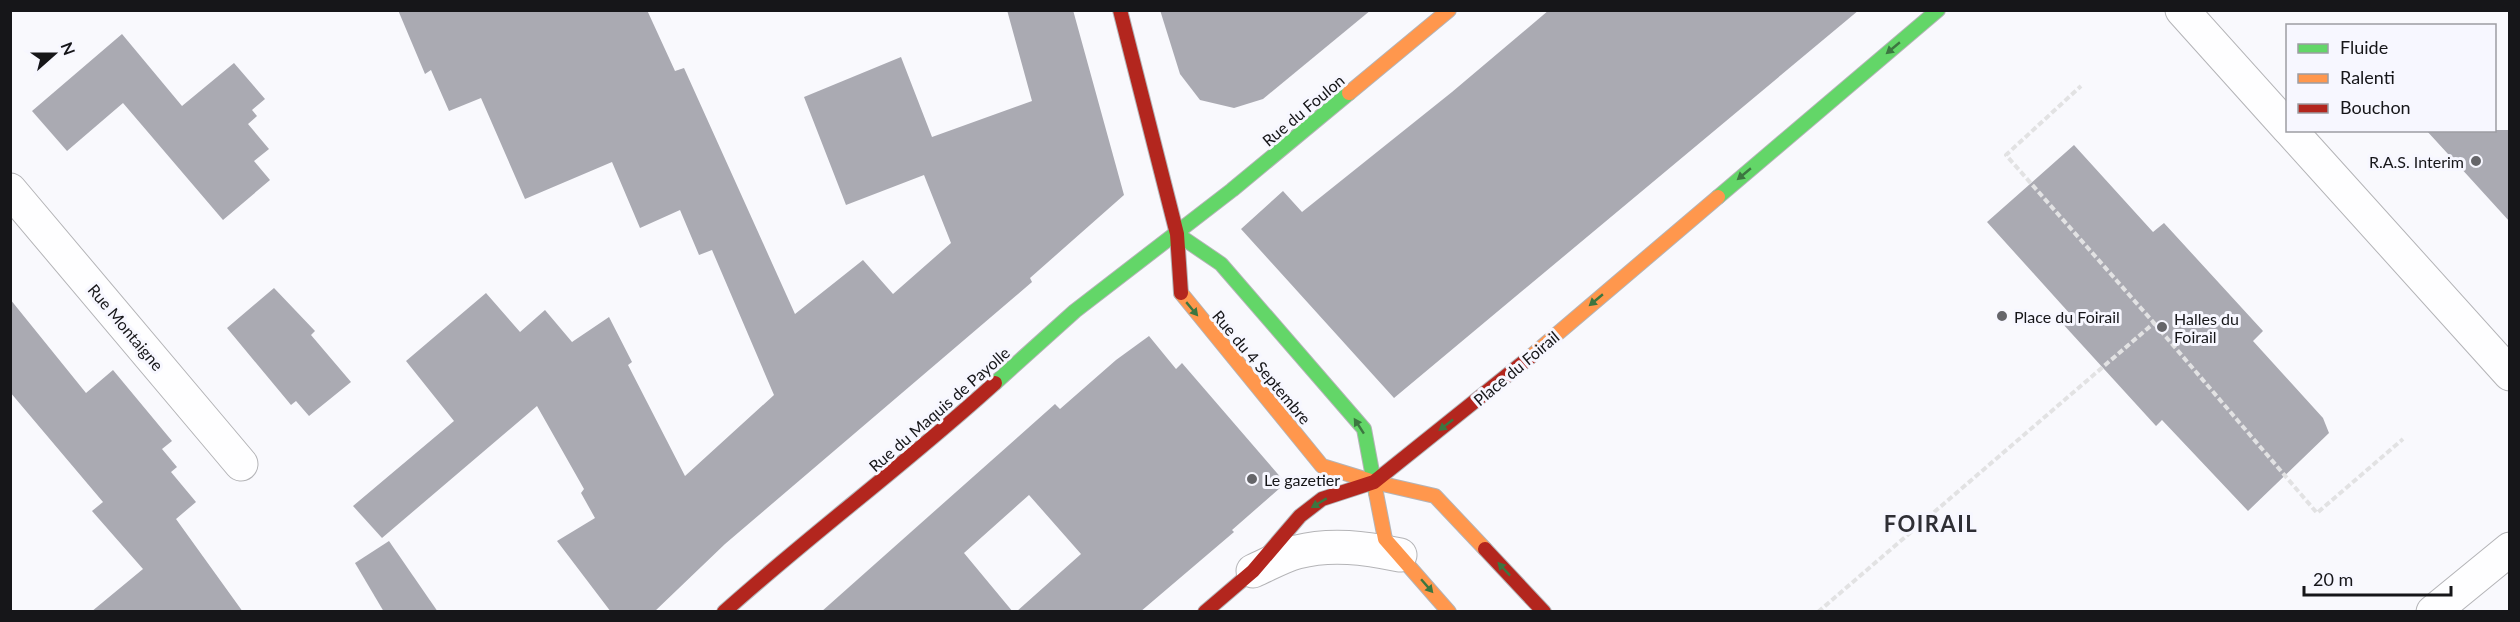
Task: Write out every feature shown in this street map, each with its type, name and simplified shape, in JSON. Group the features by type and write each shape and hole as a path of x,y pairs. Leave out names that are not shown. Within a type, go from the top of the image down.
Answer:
{"street":[{"name":"Rue du 4 Septembre","path":"1120,10 1177,234 1181,296 1322,465 1374,482 1435,496 1544,612"},
{"name":"Rue du Foulon","path":"1177,234 1449,10"},
{"name":"Place du Foirail","path":"1205,612 1253,572 1299,516 1322,499 1374,482 1482,397 1938,10"},
{"path":"2182,10 2286,126"},
{"path":"2292,132 2510,374"},
{"name":"Rue Montaigne","path":"10,190 241,465"},
{"name":"Rue du 4 Septembre","path":"1177,234 1221,264 1364,429 1385,539 1449,612"},
{"name":"Rue du Maquis de Payolle","path":"724,612 766,574 932,441 1075,311 1177,234"},
{"name":"Place du Foirail","path":"1253,572 1294,552 1326,547 1361,548 1400,555"},
{"path":"2433,612 2510,549"}],"path":[{"path":"2082,86 2006,155 2317,513 2403,439"},
{"path":"1818,612 2154,323"}],"building":[{"path":"398,10 647,10 675,71 684,68 795,314 863,260 893,294 951,243 924,175 846,205 804,97 901,57 932,137 1032,101 1007,10 1073,10 1124,195 1030,278 1032,282 725,544 654,612 611,612 557,541 595,518 581,493 584,489 537,406 382,538 353,506 454,421 406,361 486,293 520,332 545,310 572,342 609,317 632,362 628,365 685,476 774,395 712,250 699,255 680,210 640,228 612,162 525,199 481,98 449,111 431,70 425,74"},
{"path":"1160,10 1371,10 1263,99 1234,108 1200,100 1180,74"},
{"path":"1549,10 1859,10 1394,398 1241,229 1283,191 1302,212 1452,92"},
{"path":"122,34 182,106 234,63 265,99 252,110 257,116 248,124 269,149 254,161 270,180 223,220 123,103 67,151 32,111"},
{"path":"2510,130 2510,222 2428,132"},
{"name":"Halles du Foirail","path":"2074,145 2153,232 2164,223 2263,331 2253,341 2323,418 2329,433 2248,511 2162,420 2156,426 2062,323 2071,315 1987,222"},
{"path":"274,288 315,331 311,335 351,382 309,416 296,401 291,405 227,328"},
{"path":"10,299 86,393 113,370 172,441 162,449 177,467 171,472 196,502 176,519 243,612 91,612 143,569 92,511 103,502 10,392"},
{"path":"1149,336 1176,369 1182,363 1283,480 1278,485 1280,488 1232,530 1234,532 1140,612 1016,612 1081,554 1029,495 964,553 1013,612 821,612 1055,404 1060,409 1116,360"},
{"path":"389,541 438,612 384,612 355,563"}],"traffic: fast":[{"path":"1718,197 1938,10"},
{"path":"995,383 1075,311 1232,190 1349,93"},
{"path":"1177,234 1221,264 1364,429 1376,493"}],"traffic: slow":[{"path":"1349,93 1449,10"},
{"path":"1530,357 1718,197"},
{"path":"1181,293 1322,466 1374,482 1435,496 1485,549"},
{"path":"1376,493 1385,539 1449,612"}],"traffic: jam":[{"path":"1120,10 1177,234 1181,293"},
{"path":"1205,612 1253,571 1300,516 1322,499 1374,482 1530,357"},
{"path":"724,612 995,383"},
{"path":"1485,549 1544,612"}],"place":[{"name":"R.A.S. Interim","path":"2476,161"},
{"name":"Place du Foirail","path":"2002,316"},
{"name":"Halles du Foirail","path":"2162,327"},
{"name":"Le gazetier","path":"1252,479"}],"district":[{"name":"FOIRAIL","path":"1931,523"}]}
